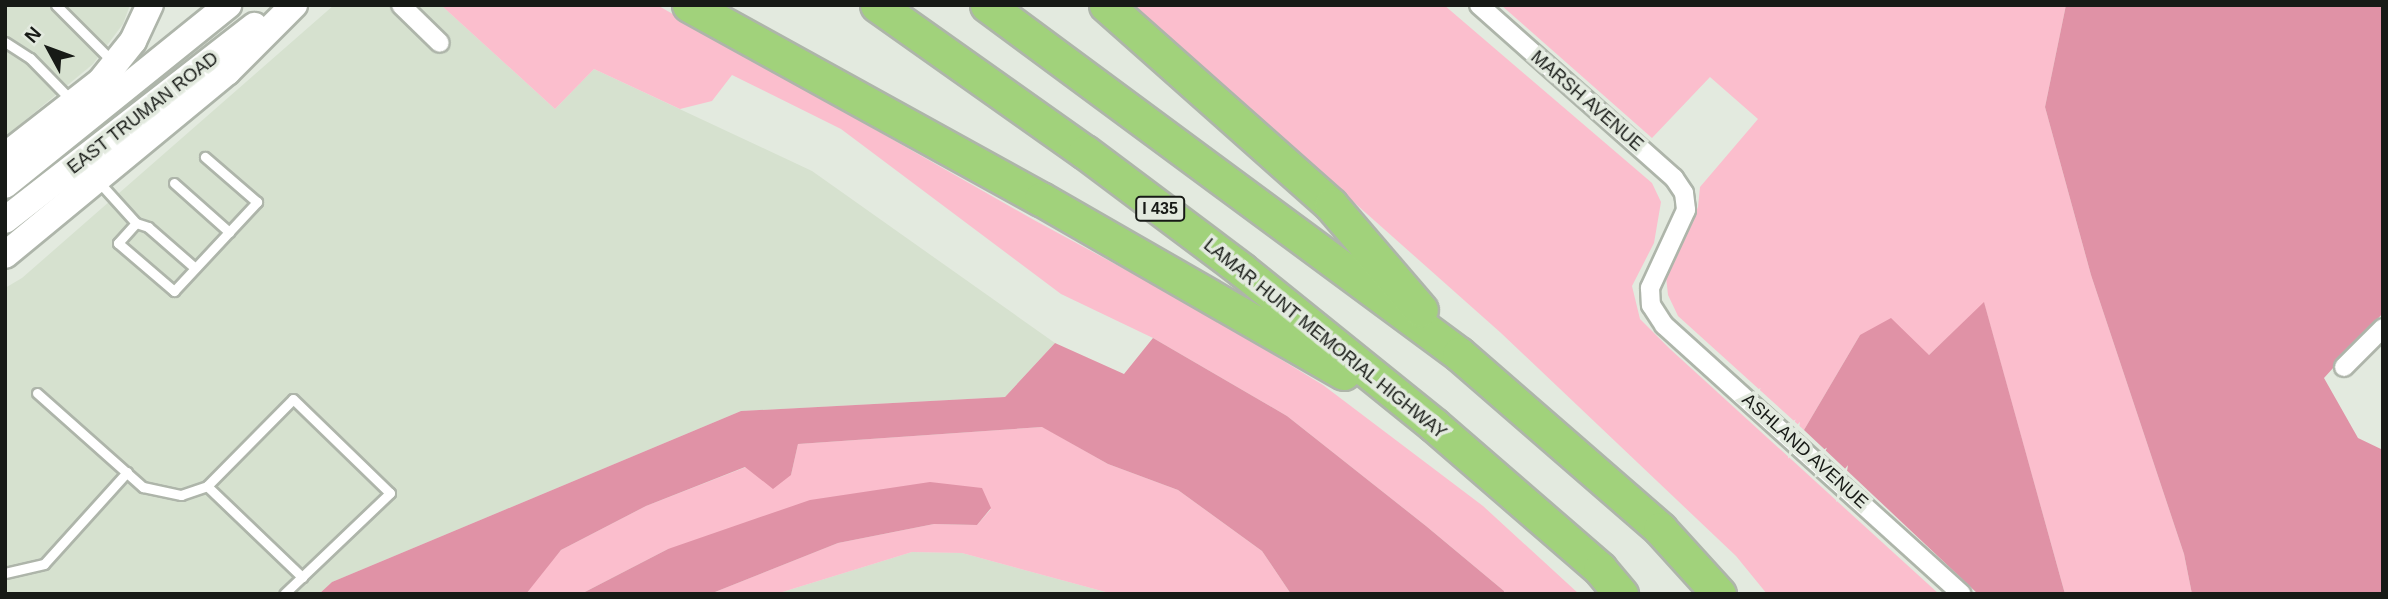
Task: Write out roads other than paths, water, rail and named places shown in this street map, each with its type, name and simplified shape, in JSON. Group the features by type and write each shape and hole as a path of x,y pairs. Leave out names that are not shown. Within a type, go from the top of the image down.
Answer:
{"highway":[{"path":"689,5 1041,199 1434,425"},
{"name":"LAMAR HUNT MEMORIAL HIGHWAY","path":"877,5 1084,152 1242,270 1434,425 1600,569 1621,594"},
{"path":"987,5 1459,354 1660,528 1719,594"},
{"path":"1106,5 1331,205 1459,354"}],"main road":[{"path":"5,156 101,81 134,41 150,5"},
{"name":"EAST TRUMAN ROAD","path":"5,185 228,5"},
{"name":"EAST TRUMAN ROAD","path":"5,220 280,5"},
{"path":"5,255 227,72 294,5"}],"street":[{"path":"401,5 440,43"},
{"name":"MARSH AVENUE","path":"1479,5 1674,178 1684,193 1686,209 1650,288 1651,305"},
{"name":"ASHLAND AVENUE","path":"1651,305 1664,325 1962,594"},
{"path":"2343,368 2383,328"}],"lane":[{"path":"56,5 115,64"},
{"path":"5,42 30,58 73,103"},
{"path":"136,223 118,243 174,291 257,202 205,157"},
{"path":"97,179 136,223 148,227 195,268"},
{"path":"174,183 229,232"},
{"path":"37,393 144,487 181,495 207,486 293,399 390,493 284,594"},
{"path":"5,573 44,564 127,472"},
{"path":"207,486 302,577"}]}
